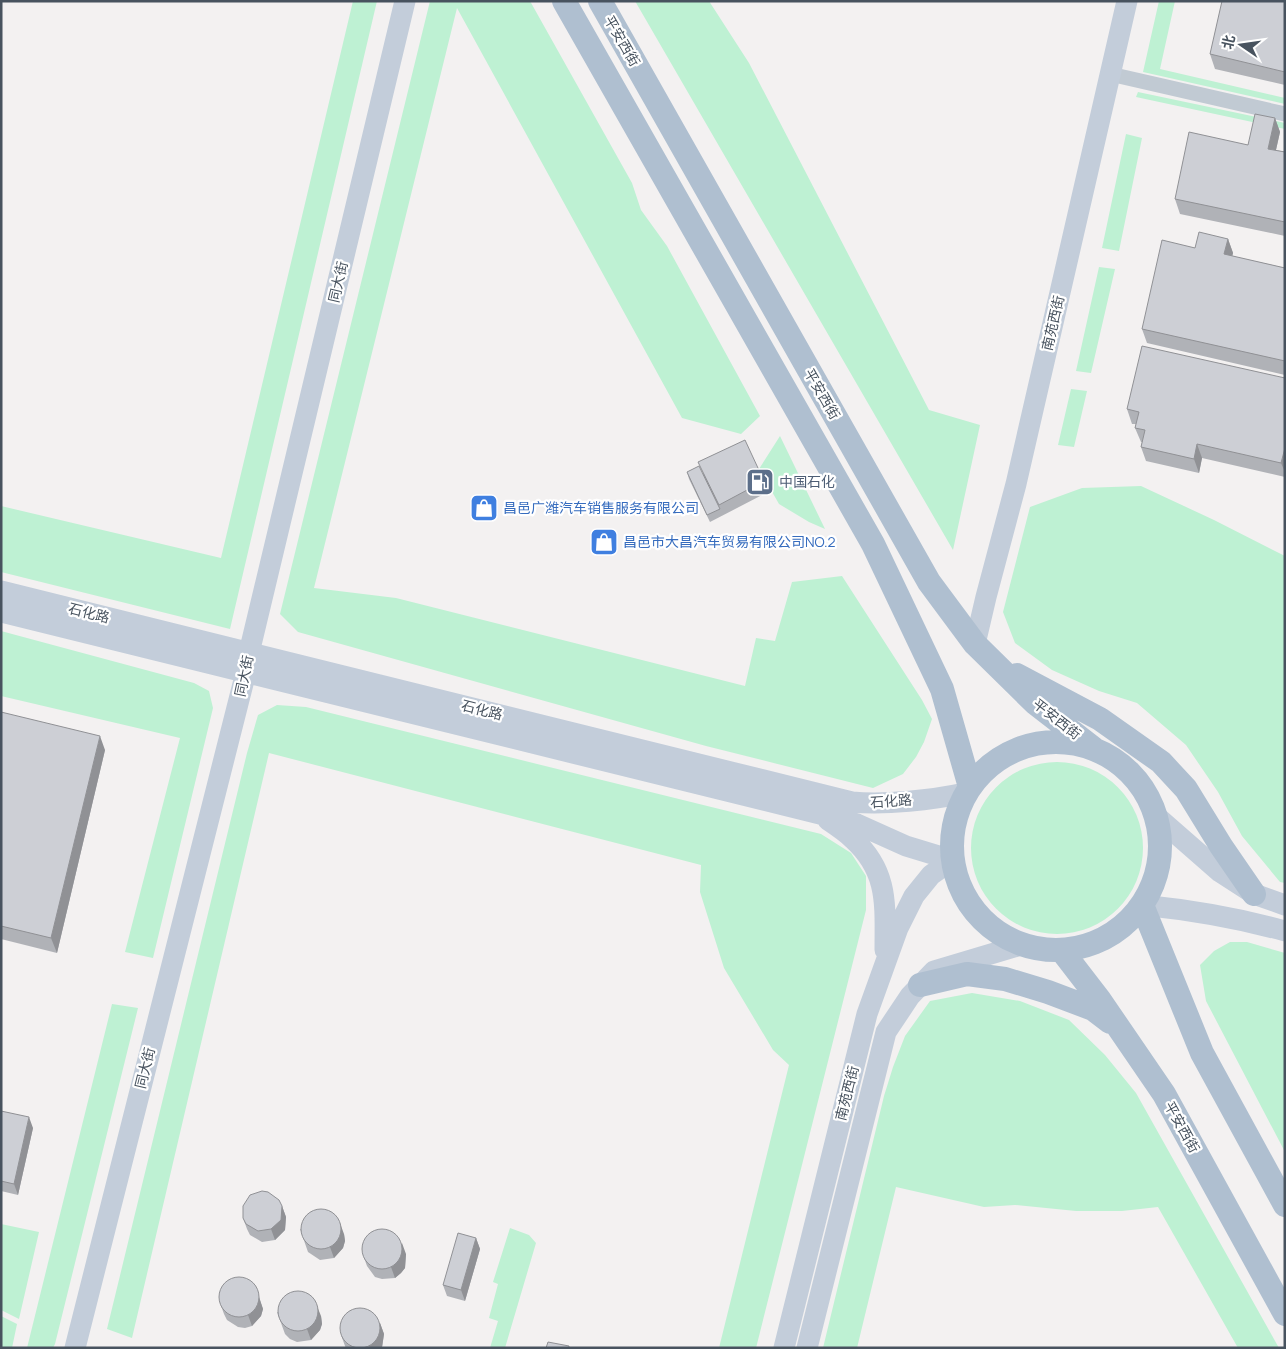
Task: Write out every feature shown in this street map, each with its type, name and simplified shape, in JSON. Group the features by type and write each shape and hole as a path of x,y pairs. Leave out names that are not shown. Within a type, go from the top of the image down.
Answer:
{"main road":[{"name":"同大街","path":"74,1348 247,662 405,1"},
{"name":"平安西街","path":"564,1 873,544 942,689 968,790"},
{"name":"平安西街","path":"600,1 929,582 975,644 1035,703 1093,748"},
{"name":"南苑西街","path":"975,644 1018,475 1127,1"},
{"name":"石化路","path":"1,591 247,662 858,824 906,846 952,860"},
{"name":"石化路","path":"1,612 247,662 852,802 875,804 951,796 968,790"},
{"path":"995,664 1100,719 1161,762 1186,789 1221,846 1254,894"},
{"path":"1059,741 1093,748 1121,764 1143,787 1156,816 1160,847 1156,877 1142,905 1121,928 1093,944 1062,951 1041,950 1021,945 997,933 977,915 962,893 952,860 952,833 968,790 994,762 1025,746 1059,741"},
{"path":"820,814 853,839 872,860 881,878 885,906 884,965"},
{"path":"1156,816 1220,872 1254,894 1285,905"},
{"name":"南苑西街","path":"784,1348 867,1014 898,928 914,896 931,875 952,860"},
{"path":"1142,905 1246,920 1285,931"},
{"path":"1142,905 1202,1053 1285,1205"},
{"name":"南苑西街","path":"808,1348 886,1032 910,996 934,971 1021,945"},
{"name":"平安西街","path":"1062,951 1122,1032 1164,1094 1285,1314"},
{"path":"920,985 967,974 1005,979 1048,992 1093,1009 1122,1032"}],"street":[{"path":"1110,74 1285,114"}],"green space":[{"path":"353,1 377,1 230,629 1,572 1,506 221,558"},
{"path":"430,1 530,1 632,183 641,210 667,246 760,416 741,434 682,418 457,8 314,588 396,598 745,686 756,638 775,641 792,582 842,576 922,700 932,719 924,742 916,757 903,774 873,788 706,746 298,632 280,614"},
{"path":"635,1 709,1 749,63 929,410 980,425 953,550"},
{"path":"1159,1 1175,1 1160,69 1285,98 1285,104 1143,72"},
{"path":"1138,92 1285,123 1285,129 1136,97"},
{"path":"1126,134 1142,138 1119,251 1102,248"},
{"path":"1099,267 1115,269 1091,373 1076,371"},
{"path":"1071,389 1087,391 1074,447 1058,445"},
{"path":"780,436 825,529 779,504 759,469"},
{"path":"1141,486 1285,556 1285,883 1280,882 1242,836 1218,792 1186,745 1137,703 1099,691 1052,670 1015,643 1003,612 1030,507 1082,488"},
{"path":"1,631 194,683 209,691 213,708 153,958 125,952 180,738 1,696"},
{"path":"277,705 306,707 821,834 851,853 866,876 866,910 756,1348 719,1348 789,1065 773,1050 724,968 700,892 701,865 269,753 132,1338 107,1329 247,753 258,715"},
{"path":"1057,762 1074,764 1090,769 1118,787 1136,815 1141,831 1143,848 1141,865 1136,881 1118,909 1090,927 1074,932 1057,934 1040,932 1024,927 996,909 978,881 973,865 971,848 973,831 978,815 996,787 1024,769 1040,764"},
{"path":"1230,942 1247,942 1285,953 1285,1152 1206,1001 1200,965 1214,951"},
{"path":"972,993 1020,1001 1069,1020 1105,1055 1136,1093 1279,1348 1238,1348 1158,1207 1122,1211 1076,1211 1015,1205 984,1207 896,1187 857,1348 823,1348 884,1096 905,1036 930,1001"},
{"path":"112,1004 138,1008 55,1344 53,1348 27,1348"},
{"path":"1,1224 39,1232 19,1319 1,1310"},
{"path":"510,1228 529,1235 536,1243 505,1348 490,1348 498,1321 489,1318 498,1284 493,1282"},
{"path":"1,1316 17,1324 12,1348 1,1348"}],"building":[{"path":"1222,1 1285,1 1285,72 1210,54"},
{"path":"1255,114 1275,118 1268,149 1285,152 1285,222 1175,199 1189,132 1248,145"},
{"path":"1199,232 1228,239 1224,254 1285,268 1285,361 1142,329 1162,240 1195,248"},
{"path":"1142,346 1285,378 1285,448 1281,463 1197,444 1194,459 1141,447 1145,430 1135,428 1139,412 1127,409"},
{"path":"745,440 764,481 719,505 698,462"},
{"path":"699,466 720,509 707,515 687,472"},
{"path":"1,712 100,736 51,938 1,926"},
{"path":"1,1111 29,1117 14,1184 1,1181"},
{"path":"262,1191 268,1192 279,1200 282,1206 281,1220 271,1229 258,1231 246,1224 243,1218 243,1206 250,1195"},
{"path":"321,1209 335,1215 341,1229 335,1243 321,1249 307,1243 301,1229 307,1215"},
{"path":"382,1229 396,1235 402,1249 396,1263 382,1269 368,1263 362,1249 368,1235"},
{"path":"458,1233 476,1238 461,1290 443,1285"},
{"path":"239,1277 253,1283 259,1297 253,1311 239,1317 225,1311 219,1297 225,1283"},
{"path":"298,1291 312,1297 318,1311 312,1325 298,1331 284,1325 278,1311 284,1297"},
{"path":"360,1308 374,1314 380,1328 374,1342 360,1348 346,1342 340,1328 346,1314"},
{"path":"548,1342 569,1346 569,1348 546,1348"}],"place":[{"name":"中国石化","path":"760,482"},
{"name":"昌邑广潍汽车销售服务有限公司","path":"484,508"},
{"name":"昌邑市大昌汽车贸易有限公司NO.2","path":"604,542"}]}
